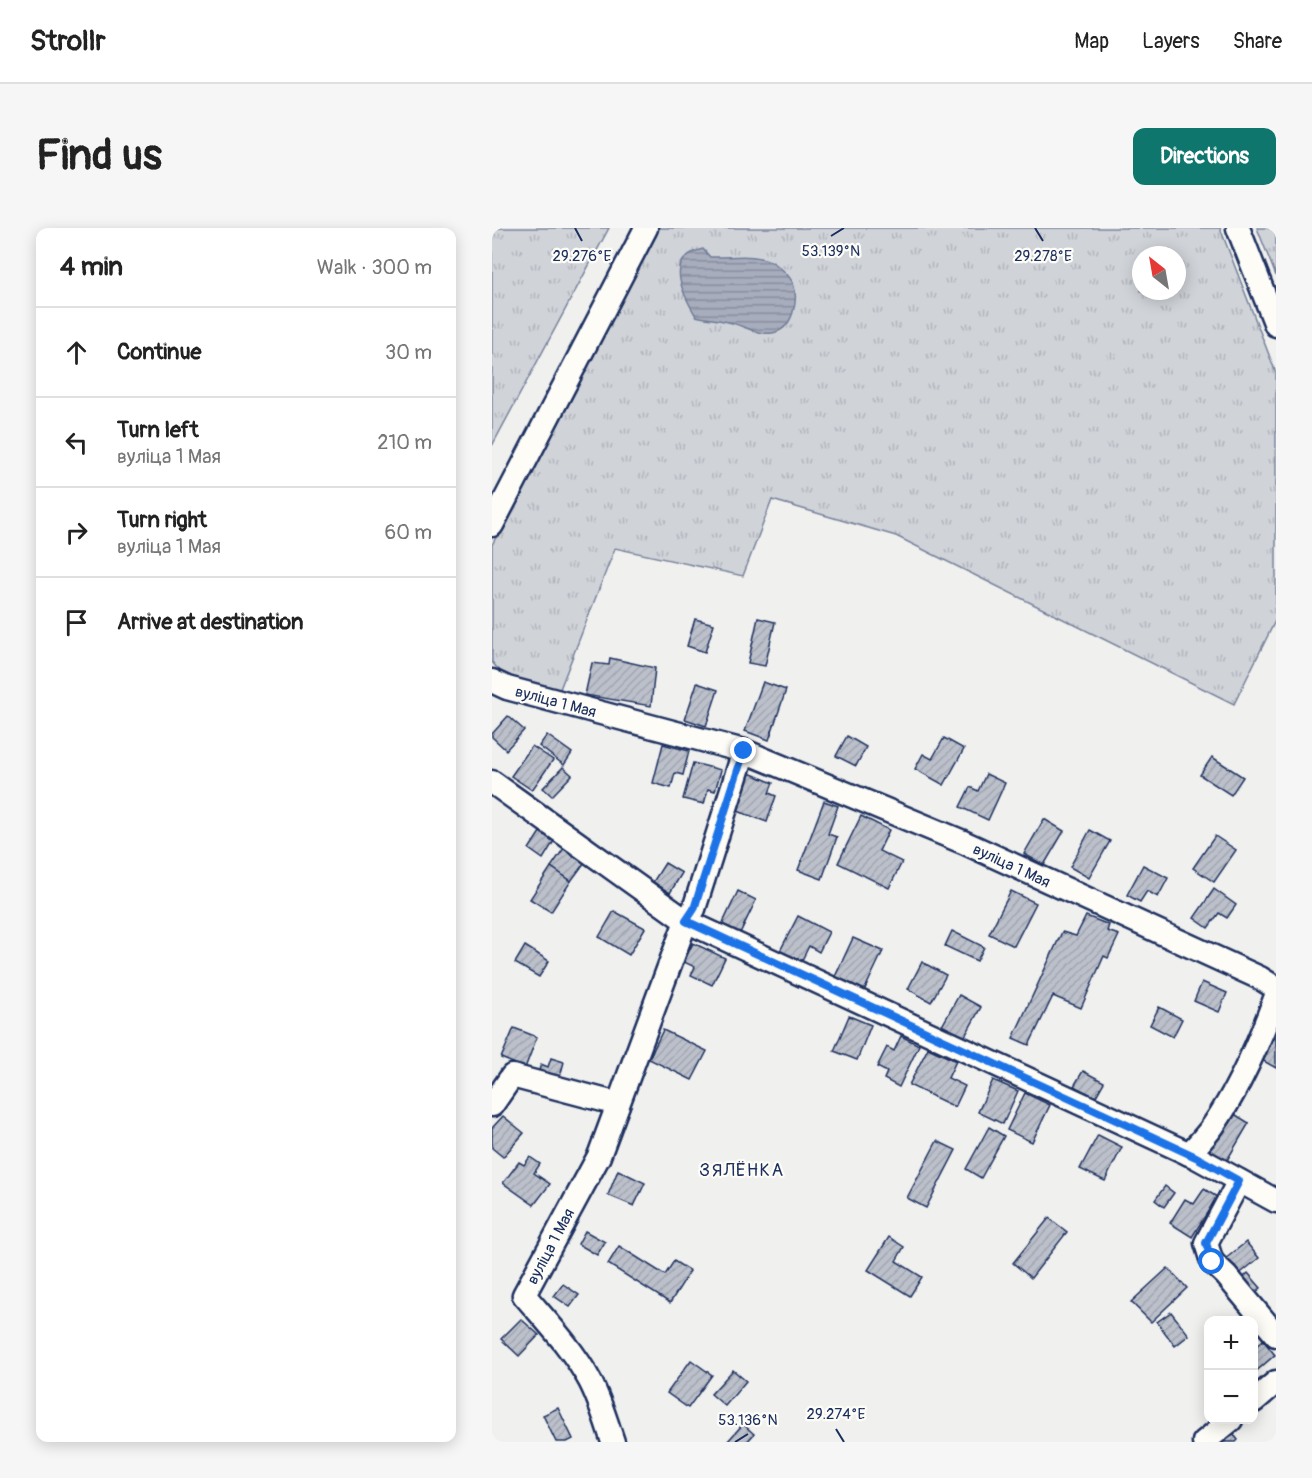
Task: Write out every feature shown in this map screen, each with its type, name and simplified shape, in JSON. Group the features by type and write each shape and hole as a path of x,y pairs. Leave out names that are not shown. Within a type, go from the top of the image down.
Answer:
{"street":[{"path":"492,525 646,228"},
{"path":"1238,228 1276,325"},
{"name":"вуліца 1 Мая","path":"497,687 744,751 963,842 1260,978 1276,988"},
{"name":"вуліца 1 Мая","path":"613,1442 589,1379 565,1343 524,1295 599,1156 686,921 694,909 744,751"},
{"path":"492,782 686,921 1189,1154 1276,1201"},
{"path":"1189,1154 1212,1126 1232,1094 1265,1026 1276,996"},
{"path":"492,1106 502,1073 618,1104"},
{"path":"1239,1181 1206,1243 1212,1262 1226,1275 1276,1335"},
{"path":"1258,1398 1276,1382"},
{"path":"1204,1442 1225,1424"}],"green space":[{"path":"492,228 609,228 492,446"},
{"path":"658,228 1220,228 1276,373 1276,619 1234,704 896,536 772,500 743,576 615,548 558,694 513,680 492,662 492,545"},
{"path":"1257,228 1276,228 1276,276"}],"water":[{"path":"703,249 710,257 759,258 774,263 782,269 793,283 795,290 795,306 785,326 779,331 766,333 696,316 682,287 680,268 683,260"}],"building":[{"path":"758,618 775,622 765,666 748,663"},
{"path":"695,619 714,624 705,652 687,646"},
{"path":"610,658 655,668 651,706 585,695 592,663 609,665"},
{"path":"763,682 786,690 769,740 745,731"},
{"path":"697,683 718,690 706,726 685,719"},
{"path":"508,716 524,730 506,750 492,737 492,734"},
{"path":"547,735 572,753 564,765 539,746"},
{"path":"847,736 866,747 856,766 836,756"},
{"path":"944,738 964,749 944,785 915,769 923,754 932,759"},
{"path":"663,744 689,751 683,775 675,773 671,788 653,783"},
{"path":"532,746 553,760 532,790 511,776"},
{"path":"1212,757 1243,777 1231,795 1200,775"},
{"path":"693,763 721,770 715,791 708,789 704,804 683,799"},
{"path":"563,767 572,775 552,796 543,788"},
{"path":"749,773 773,783 769,793 776,796 767,822 735,810"},
{"path":"986,774 1005,783 988,820 960,807 970,787 978,791"},
{"path":"824,801 838,806 828,834 837,837 822,879 798,870"},
{"path":"861,816 889,830 879,851 902,862 889,888 838,863"},
{"path":"1044,819 1064,831 1044,865 1024,854"},
{"path":"1090,830 1110,841 1089,878 1070,867"},
{"path":"540,832 554,841 543,859 529,849"},
{"path":"1215,836 1236,850 1214,882 1193,868"},
{"path":"564,848 585,862 571,881 551,867"},
{"path":"665,863 682,873 670,893 653,882"},
{"path":"1143,865 1168,878 1158,897 1147,891 1140,902 1127,895"},
{"path":"551,867 571,881 551,912 530,899"},
{"path":"1214,889 1236,905 1227,918 1219,913 1208,928 1194,918"},
{"path":"738,891 756,900 740,933 722,925"},
{"path":"1011,891 1036,903 1014,946 989,934"},
{"path":"614,911 645,928 629,955 599,937"},
{"path":"798,916 829,932 819,952 809,946 800,964 779,953"},
{"path":"1086,916 1109,925 1107,931 1119,935 1108,958 1104,956 1081,1008 1053,996 1029,1045 1013,1038 1062,932 1076,936"},
{"path":"952,931 984,947 977,961 945,946"},
{"path":"853,938 883,951 863,993 834,979"},
{"path":"693,943 725,958 712,985 691,975 695,967 684,962"},
{"path":"525,946 549,961 539,977 515,963"},
{"path":"922,962 946,975 931,1002 908,989"},
{"path":"1202,982 1227,993 1219,1012 1194,1001"},
{"path":"959,995 981,1007 964,1038 942,1026"},
{"path":"1159,1007 1182,1019 1173,1037 1150,1025"},
{"path":"849,1016 871,1025 857,1060 834,1051"},
{"path":"514,1028 537,1037 525,1068 501,1058"},
{"path":"663,1030 707,1051 692,1080 649,1059"},
{"path":"1276,1031 1276,1068 1260,1059"},
{"path":"901,1036 919,1045 899,1087 884,1079 887,1072 877,1067 887,1047 894,1051"},
{"path":"928,1048 956,1061 948,1078 965,1086 955,1107 909,1085"},
{"path":"551,1058 564,1062 559,1080 538,1073 541,1064 548,1067"},
{"path":"1083,1071 1104,1082 1095,1098 1074,1086"},
{"path":"993,1080 1018,1091 1003,1124 978,1112"},
{"path":"1025,1093 1050,1105 1032,1142 1007,1130"},
{"path":"1231,1112 1249,1123 1226,1162 1208,1151"},
{"path":"503,1116 524,1133 503,1157 492,1148 492,1128"},
{"path":"989,1127 1004,1136 981,1178 966,1169"},
{"path":"1098,1135 1122,1147 1105,1181 1080,1169"},
{"path":"937,1141 956,1150 926,1208 907,1198"},
{"path":"530,1157 540,1164 534,1173 550,1184 534,1205 503,1183 519,1162 524,1165"},
{"path":"618,1170 645,1183 634,1206 608,1195"},
{"path":"1165,1186 1174,1193 1164,1207 1155,1200"},
{"path":"1204,1189 1217,1197 1192,1237 1170,1223 1185,1199 1194,1204"},
{"path":"1049,1218 1067,1232 1031,1278 1013,1263"},
{"path":"585,1231 605,1242 597,1255 578,1244"},
{"path":"889,1237 904,1247 896,1261 922,1277 910,1296 868,1270"},
{"path":"1246,1242 1259,1258 1237,1276 1224,1260"},
{"path":"619,1246 665,1275 674,1261 690,1271 670,1303 608,1264"},
{"path":"1168,1268 1187,1288 1151,1322 1131,1302"},
{"path":"1248,1273 1261,1288 1254,1294 1241,1280"},
{"path":"563,1284 579,1295 570,1307 554,1296"},
{"path":"1171,1312 1189,1335 1175,1346 1157,1322"},
{"path":"521,1319 539,1335 519,1356 501,1339"},
{"path":"1263,1340 1275,1355 1258,1370 1258,1344"},
{"path":"691,1360 712,1375 688,1408 667,1393"},
{"path":"733,1370 746,1381 725,1406 711,1394"},
{"path":"558,1408 573,1439 567,1442 556,1442 543,1415"},
{"path":"743,1424 754,1434 747,1442 727,1442"},
{"path":"1232,1432 1238,1440 1236,1442 1220,1442"}],"district":[{"name":"ЗЯЛЁНКА","path":"742,1170"}],"route":[{"path":"744,751 694,909 686,921 1196,1157 1239,1181 1206,1243 1212,1262"}]}
